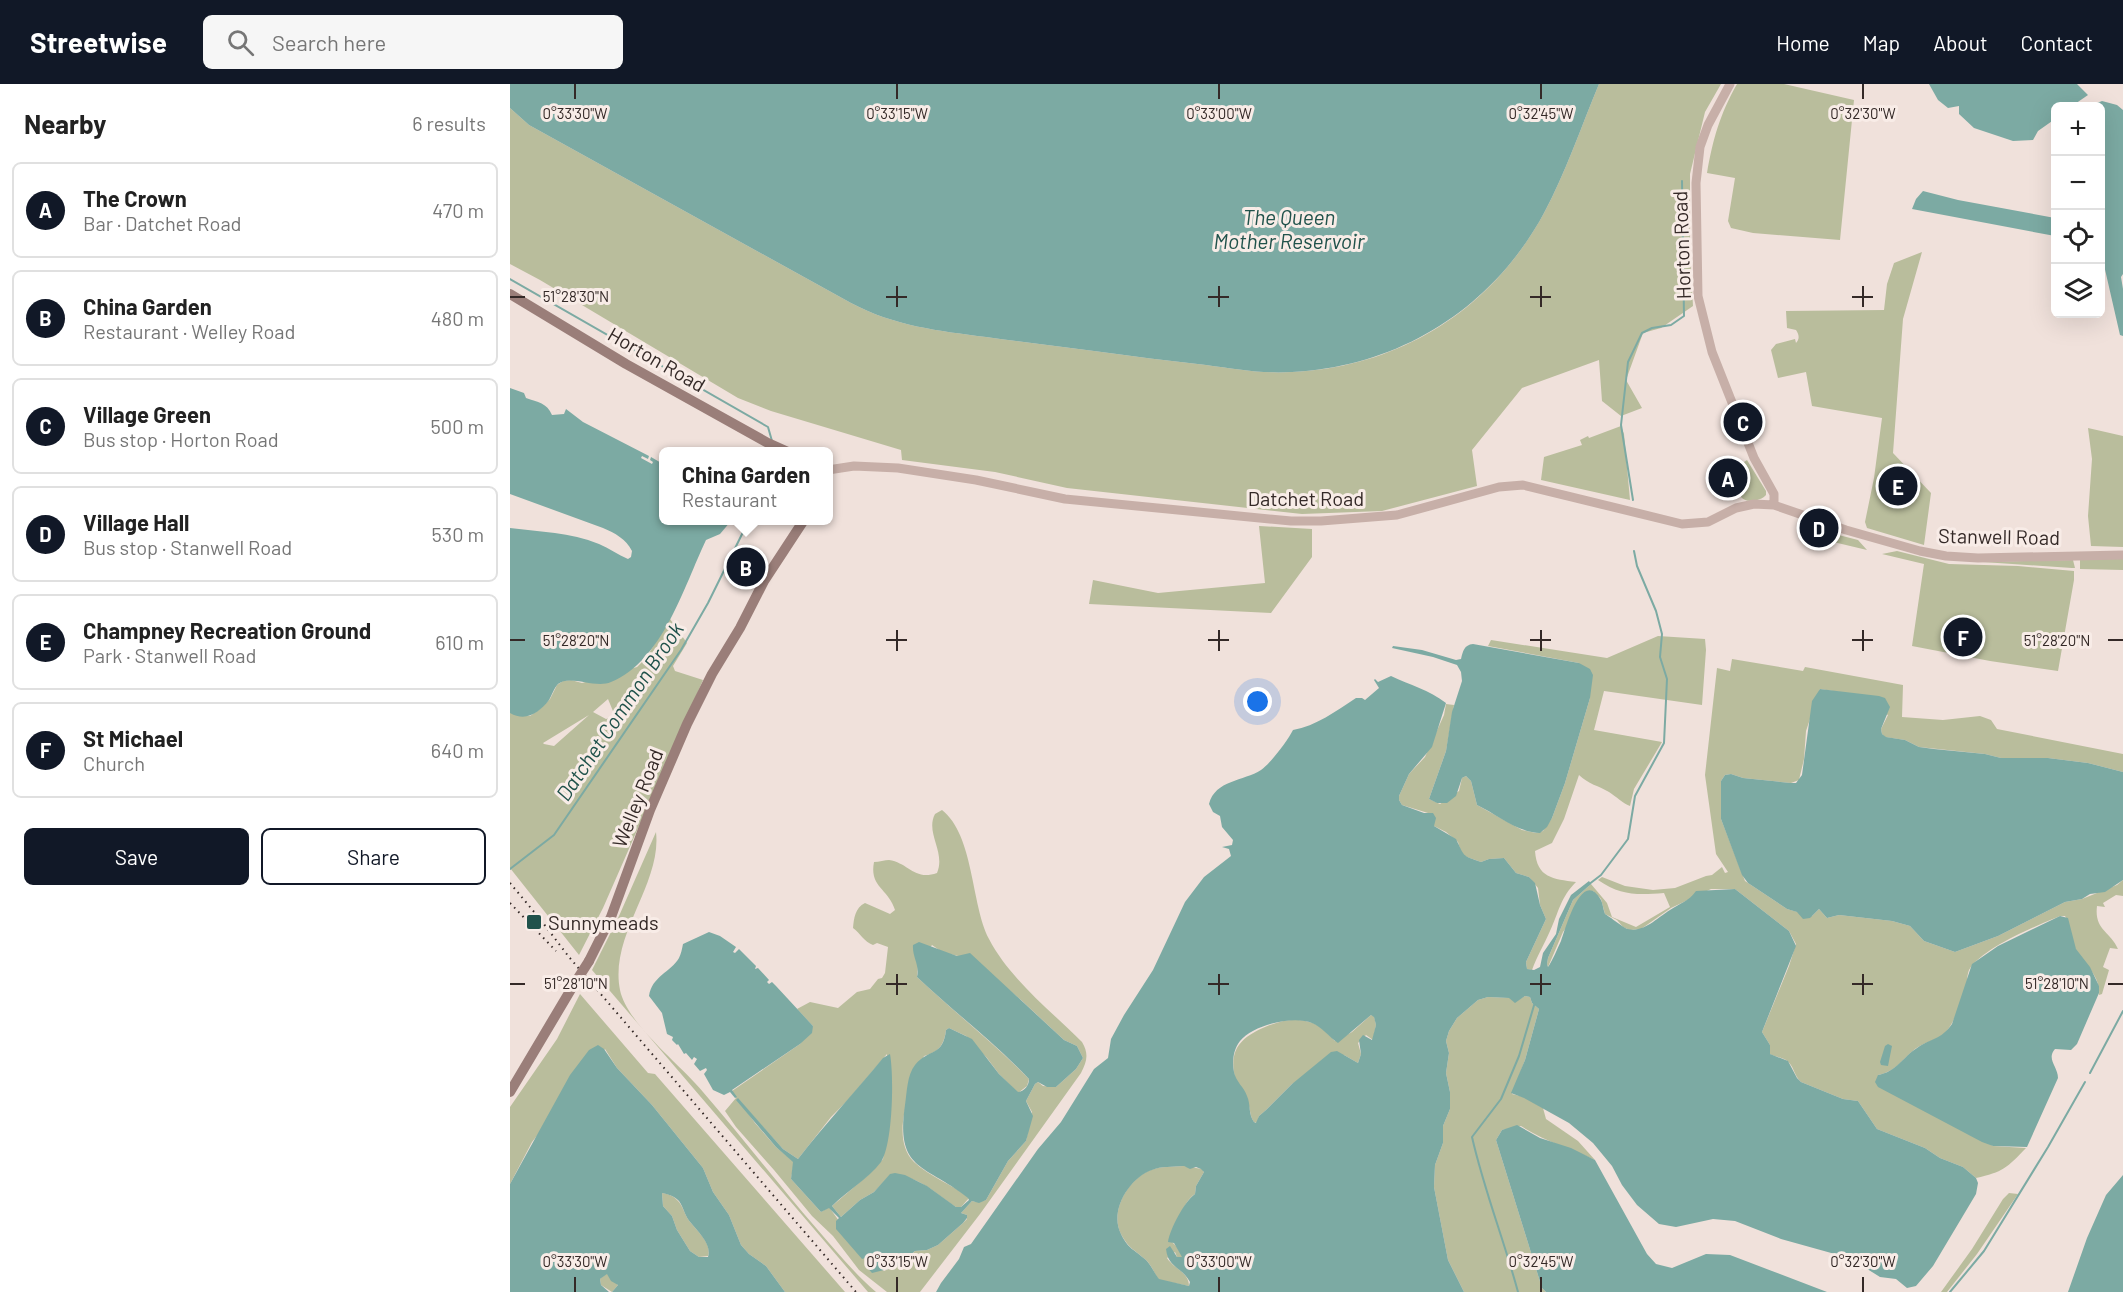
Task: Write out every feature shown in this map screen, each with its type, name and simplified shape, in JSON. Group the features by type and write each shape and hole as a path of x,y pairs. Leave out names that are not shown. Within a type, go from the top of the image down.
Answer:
{"main road":[{"name":"Horton Road","path":"510,294 626,364 777,447"},
{"name":"Welley Road","path":"510,1092 589,961 611,917 650,810 687,724 712,674 741,628 764,581 801,525"}],"street":[{"name":"Horton Road","path":"1730,84 1708,125 1700,147 1695,205 1698,296 1712,352 1754,458 1774,494 1774,506"},
{"name":"Datchet Road","path":"833,469 854,466 898,468 976,480 1065,499 1291,520 1397,515 1511,485 1532,486 1682,524 1708,522 1736,508 1754,504 1774,506"},
{"name":"Stanwell Road","path":"1774,506 1854,532 1946,556 2123,555"}],"green space":[{"path":"1599,84 1721,84 1705,112 1690,174 1690,255 1693,306 1661,328 1643,333 1626,380 1642,408 1621,416 1602,401 1599,360 1522,388 1472,450 1477,486 1382,511 1302,514 1067,488 995,472 902,460 901,450 771,411 738,398 510,264 510,108 529,125 851,303 884,317 951,332 1249,371 1292,372 1332,368 1370,359 1406,345 1439,327 1470,304 1498,278 1523,247 1544,213 1566,166"},
{"path":"1737,84 1784,84 1854,100 1840,240 1753,233 1731,228 1728,221 1735,178 1707,173 1718,127"},
{"path":"1922,252 1903,319 1893,453 1931,493 1924,545 1867,528 1865,522 1882,418 1812,406 1806,372 1778,378 1771,350 1776,344 1795,339 1796,343 1798,340 1796,330 1787,328 1786,311 1884,310 1887,284 1894,263"},
{"path":"1621,426 1624,434 1630,500 1541,480 1544,457 1582,445 1580,440 1588,436 1589,438"},
{"path":"2088,428 2123,436 2123,547 2091,546 2088,516 2092,459"},
{"path":"1747,460 1766,491 1764,497 1757,500 1750,501 1741,497 1744,462"},
{"path":"1259,526 1312,529 1312,557 1271,613 1089,604 1093,580 1158,593 1265,583"},
{"path":"1827,532 1858,540 1867,550 1825,540"},
{"path":"1897,551 1949,564 2018,566 2074,571 2058,671 1912,646 1924,564 1882,554"},
{"path":"2080,559 2123,559 2123,570 2080,569"},
{"path":"2073,560 2075,568 1983,562"},
{"path":"670,619 687,643 673,666 675,671 703,680 603,908 579,955 510,868 510,712 530,716 550,699 557,685 563,681 571,680 582,683 637,667 646,658","holes":["608,699 615,716 606,719 593,712","589,715 554,746 543,743"]},
{"path":"1658,636 1705,639 1702,705 1604,691 1594,730 1662,742 1634,789 1630,806 1579,775 1564,819 1552,843 1535,851 1539,867 1548,876 1576,882 1563,900 1532,970 1527,969 1526,962 1546,919 1540,905 1538,888 1529,877 1516,873 1504,858 1481,862 1464,856 1458,842 1434,826 1428,813 1402,805 1399,796 1409,774 1425,757 1444,715 1446,704 1454,705 1446,751 1429,799 1440,804 1459,791 1462,778 1466,776 1471,781 1477,805 1522,830 1536,833 1543,831 1552,818 1565,783 1590,698 1579,663 1488,646 1491,640 1607,658"},
{"path":"1732,659 1803,671 1805,667 1903,685 1902,717 1943,720 1980,716 1991,720 1997,729 2123,754 2123,772 2088,763 2048,758 2001,758 1985,754 1919,747 1905,740 1885,737 1882,734 1881,729 1888,715 1846,693 1820,689 1806,731 1804,759 1799,780 1791,783 1743,778 1731,774 1725,775 1721,781 1721,819 1745,881 1787,909 1812,916 1819,909 1827,918 1839,915 1892,921 1910,926 1924,941 1955,952 1998,936 2065,902 2082,899 2117,885 2123,880 2123,896 2116,895 2103,903 2105,907 2097,906 2100,925 2118,949 2110,948 2103,967 2109,970 2102,994 2099,995 2097,981 2075,948 2065,916 2060,916 2010,938 1985,954 1969,970 1966,988 1948,1030 1915,1049 1894,1068 1878,1075 1993,1146 2026,1148 2009,1165 1999,1171 1976,1178 1963,1167 1940,1158 1925,1148 1877,1129 1858,1101 1843,1099 1801,1082 1789,1062 1770,1054 1770,1045 1762,1032 1796,944 1789,931 1735,889 1711,889 1671,908 1641,929 1630,930 1605,914 1601,899 1593,891 1563,932 1548,967 1548,958 1573,900 1591,884 1607,903 1612,917 1636,927 1670,907 1664,893 1622,892 1598,880 1602,877 1625,886 1653,890 1675,888 1712,875 1722,867 1725,873 1728,872 1716,854 1705,775 1717,668 1730,671"},
{"path":"942,810 952,821 960,836 983,924 998,954 1031,994 1082,1042 1086,1050 1086,1057 1081,1073 980,1214 920,1292 887,1292 859,1270 833,1236 812,1216 725,1111 736,1098 732,1091 800,1044 813,1026 797,1009 810,1002 838,1008 857,992 870,989 878,979 882,978 885,973 888,947 877,943 870,944 853,928 856,914 865,903 890,914 895,910 874,877 874,862 889,860 923,875 937,873 939,858 932,828 935,814","holes":["932,945 942,952 958,956 1001,983 1064,1040 1077,1046 1083,1058 1076,1069 1056,1087 1043,1086 1038,1082 1035,1084 1026,1101 1032,1112 1026,1141 1008,1161 986,1200 972,1201 961,1213 967,1215 967,1219 938,1245 927,1250 915,1251 901,1264 884,1271 869,1263 829,1207 821,1212 791,1179 794,1162 776,1147 738,1099 783,1149 798,1159 831,1117 887,1054 891,1111 883,1159 832,1206 841,1217 860,1200 874,1192 890,1175 918,1181 956,1207 961,1207 969,1198 914,1162 903,1138 905,1110 924,1056 940,1047 946,1030 949,1028 966,1036 1018,1093 1027,1086 1029,1079 917,977 918,965"]},
{"path":"656,832 656,851 651,871 622,949 619,970 620,990 625,1003 656,1044 703,1092 831,1245 876,1292 868,1292 592,970"},
{"path":"580,994 648,1073 655,1074 845,1292 785,1292 766,1266 741,1245 729,1215 713,1192 703,1168 652,1105 617,1068 605,1049 532,1142 510,1184 510,1107 557,1039"},
{"path":"1525,996 1530,997 1532,1003 1539,1009 1525,1060 1512,1094 1524,1097 1543,1108 1546,1119 1578,1141 1595,1160 1521,1126 1502,1130 1496,1140 1542,1288 1546,1292 1464,1292 1448,1260 1434,1187 1435,1165 1443,1143 1443,1126 1450,1109 1450,1092 1446,1073 1449,1053 1446,1041 1457,1018 1478,1000 1488,997 1510,998 1515,1002"},
{"path":"1371,1015 1374,1016 1376,1025 1373,1040 1366,1035 1358,1043 1361,1054 1358,1063 1344,1055 1292,1084 1259,1116 1257,1123 1254,1122 1237,1083 1233,1063 1237,1049 1245,1039 1257,1030 1287,1020 1297,1020 1317,1025 1335,1041 1352,1032"},
{"path":"1184,1166 1202,1169 1204,1172 1196,1186 1195,1194 1183,1209 1172,1242 1183,1257 1177,1257 1175,1252 1167,1258 1187,1277 1189,1286 1159,1280 1148,1262 1124,1239 1118,1225 1119,1206 1123,1196 1135,1180 1151,1170"},
{"path":"662,1193 679,1202 689,1221 706,1243 708,1256 699,1257 690,1251 677,1230 672,1216 663,1206"},
{"path":"2009,1193 2018,1194 1977,1254 1947,1292 1941,1292 1972,1249 2003,1199"},
{"path":"607,1273 618,1285 612,1292 601,1285 600,1279"}],"water":[{"name":"The Queen Mother Reservoir","path":"510,84 1599,84 1566,166 1544,213 1523,247 1498,277 1470,304 1439,326 1405,345 1369,358 1331,368 1260,372 951,332 900,322 867,311 529,125 510,108"},
{"path":"1929,84 2077,84 2088,95 2078,102 2051,102 2051,122 2038,131 2033,140 2013,141 1974,128 1959,114 1959,106 1948,108 1938,100"},
{"path":"2102,101 2117,105 2123,110 2123,274 2121,277 2123,336 2120,335 2105,269 2105,102 2100,102"},
{"path":"1923,191 2051,217 2051,235 1912,209 1916,199"},
{"path":"510,388 524,393 526,398 545,405 552,415 564,414 566,409 583,422 649,456 648,459 642,456 641,458 652,464 651,457 659,462 659,525 728,525 720,534 706,540 670,620 645,657 629,672 605,684 563,681 558,684 541,709 532,715 521,717 510,713 510,528 577,537 599,544 628,559 632,551 616,534 510,494"},
{"path":"1473,644 1579,663 1590,669 1593,675 1590,698 1565,783 1552,818 1540,833 1523,830 1477,805 1471,781 1466,776 1462,778 1456,796 1447,803 1437,803 1429,799 1446,751 1452,712 1462,681 1461,672 1457,665 1392,648 1393,646 1422,650 1456,660 1461,659 1466,647"},
{"path":"1391,676 1426,691 1446,703 1432,747 1409,774 1399,800 1402,805 1424,813 1433,813 1436,818 1434,826 1456,839 1467,856 1481,862 1504,858 1516,873 1529,877 1535,883 1546,919 1526,962 1527,969 1534,970 1540,967 1543,953 1556,934 1559,919 1571,895 1589,881 1591,884 1573,900 1548,958 1548,967 1575,904 1587,891 1594,892 1601,900 1605,914 1626,928 1634,930 1650,924 1687,900 1696,891 1735,889 1789,931 1796,946 1762,1032 1770,1045 1770,1054 1788,1061 1801,1082 1843,1099 1858,1101 1877,1129 1925,1148 1940,1158 1963,1167 1976,1178 1978,1183 1976,1194 1933,1266 1916,1286 1907,1288 1896,1279 1880,1277 1842,1256 1781,1239 1735,1221 1713,1219 1676,1227 1659,1224 1637,1205 1622,1185 1612,1166 1593,1143 1569,1123 1511,1093 1525,1060 1539,1009 1532,1003 1530,997 1525,996 1515,1003 1509,998 1488,997 1478,1000 1457,1018 1446,1041 1449,1053 1446,1073 1450,1092 1450,1109 1443,1126 1443,1143 1435,1165 1434,1187 1448,1260 1464,1292 936,1292 959,1259 964,1247 971,1244 1038,1149 1061,1122 1094,1069 1108,1058 1111,1039 1153,970 1185,902 1204,877 1231,856 1229,849 1222,847 1232,845 1233,840 1222,827 1220,816 1213,812 1209,804 1212,796 1217,790 1231,782 1261,770 1279,751 1293,730 1318,722 1356,698 1365,700 1379,688 1374,680 1378,682","holes":["1371,1015 1376,1025 1372,1040 1363,1035 1359,1040 1361,1054 1358,1063 1337,1051 1331,1052 1292,1084 1259,1116 1256,1123 1254,1122 1247,1096 1236,1079 1233,1068 1236,1048 1246,1035 1263,1026 1295,1020 1312,1023 1338,1043","1184,1166 1190,1169 1196,1167 1204,1172 1196,1186 1195,1194 1182,1209 1169,1237 1168,1242 1174,1243 1182,1257 1177,1257 1170,1246 1166,1249 1169,1260 1187,1277 1190,1282 1189,1286 1159,1279 1146,1260 1126,1243 1118,1225 1119,1206 1123,1196 1136,1180 1156,1169"]},
{"path":"1820,689 1885,698 1890,707 1881,729 1882,734 1886,737 1905,740 1919,747 1985,754 2001,758 2048,758 2088,763 2123,772 2123,880 2105,892 2065,902 1998,936 1955,952 1924,941 1910,926 1892,921 1839,915 1827,918 1819,909 1810,918 1803,919 1797,912 1787,909 1748,883 1742,875 1721,819 1721,781 1725,775 1731,774 1743,778 1796,783 1802,775 1812,701"},
{"path":"2060,916 2068,918 2076,949 2090,967 2099,986 2099,993 2077,1044 2071,1050 2055,1049 2053,1053 2052,1060 2058,1078 2027,1147 1993,1146 1982,1142 1878,1087 1875,1082 1878,1075 1895,1068 1917,1048 1940,1036 1952,1024 1972,964 1998,946"},
{"path":"709,932 720,936 736,947 733,952 739,949 756,966 755,969 758,968 769,980 767,982 769,984 772,982 813,1026 812,1033 800,1044 732,1090 737,1097 735,1098 730,1092 724,1095 713,1090 704,1074 706,1068 700,1071 694,1064 697,1059 694,1057 692,1060 686,1053 684,1054 678,1044 672,1040 673,1037 667,1034 662,1013 649,996 658,979 676,963 683,944"},
{"path":"919,942 957,956 970,953 1064,1040 1077,1046 1083,1058 1076,1069 1056,1087 1047,1087 1038,1082 1035,1084 1026,1101 1033,1116 1026,1141 1008,1161 986,1200 979,1203 972,1201 961,1213 967,1215 967,1218 938,1245 927,1250 915,1251 896,1267 872,1273 866,1266 869,1261 862,1259 836,1229 836,1221 839,1218 829,1208 821,1212 791,1179 793,1162 776,1147 736,1100 738,1098 783,1149 798,1159 883,1058 890,1054 892,1110 885,1153 876,1168 832,1206 841,1217 860,1200 874,1192 890,1174 895,1173 905,1175 927,1186 956,1207 961,1207 969,1200 968,1198 917,1164 909,1155 903,1127 912,1069 920,1060 939,1048 949,1028 972,1039 999,1074 1018,1092 1026,1087 1029,1079 917,977 918,969 913,945"},
{"path":"1888,1044 1892,1046 1888,1066 1881,1065 1885,1046"},
{"path":"598,1045 604,1049 617,1068 652,1105 703,1168 713,1192 729,1215 741,1245 766,1266 785,1292 612,1292 618,1285 611,1281 607,1274 600,1279 601,1285 609,1292 510,1292 510,1184 570,1075 589,1050","holes":["662,1193 679,1201 689,1221 706,1243 708,1257 699,1257 690,1251 677,1230 672,1216 663,1206"]},
{"path":"1517,1125 1540,1138 1571,1148 1595,1160 1647,1254 1656,1264 1672,1268 1706,1254 1730,1255 1827,1292 1546,1292 1542,1288 1496,1140 1502,1130"},
{"path":"2123,1175 2123,1292 2068,1292 2087,1238 2106,1195"}],"waterway":[{"path":"1633,500 1621,425 1628,362 1642,333 1652,328 1671,325 1684,316 1682,181"},
{"name":"Datchet Common Brook","path":"510,279 768,427 772,441"},
{"name":"Datchet Common Brook","path":"510,869 554,835 681,650 708,603 747,525"},
{"path":"1588,885 1601,875 1628,839 1635,796 1664,743 1667,679 1660,657 1662,634 1656,611 1637,566 1634,551"},
{"path":"1518,1292 1472,1137 1501,1099 1519,1056 1535,1002"},
{"path":"2090,1073 2123,1011"},
{"path":"1950,1292 1984,1251 2085,1082"}],"railway":[{"path":"510,883 569,957 856,1292"},
{"path":"510,903 556,951"}],"place":[{"name":"Village Green","path":"1743,422"},
{"name":"The Crown","path":"1728,478"},
{"name":"Champney Recreation Ground","path":"1898,486"},
{"name":"Village Hall","path":"1819,528"},
{"name":"China Garden","path":"746,567"},
{"name":"St Michael","path":"1963,637"},
{"name":"Sunnymeads","path":"534,922"}]}
